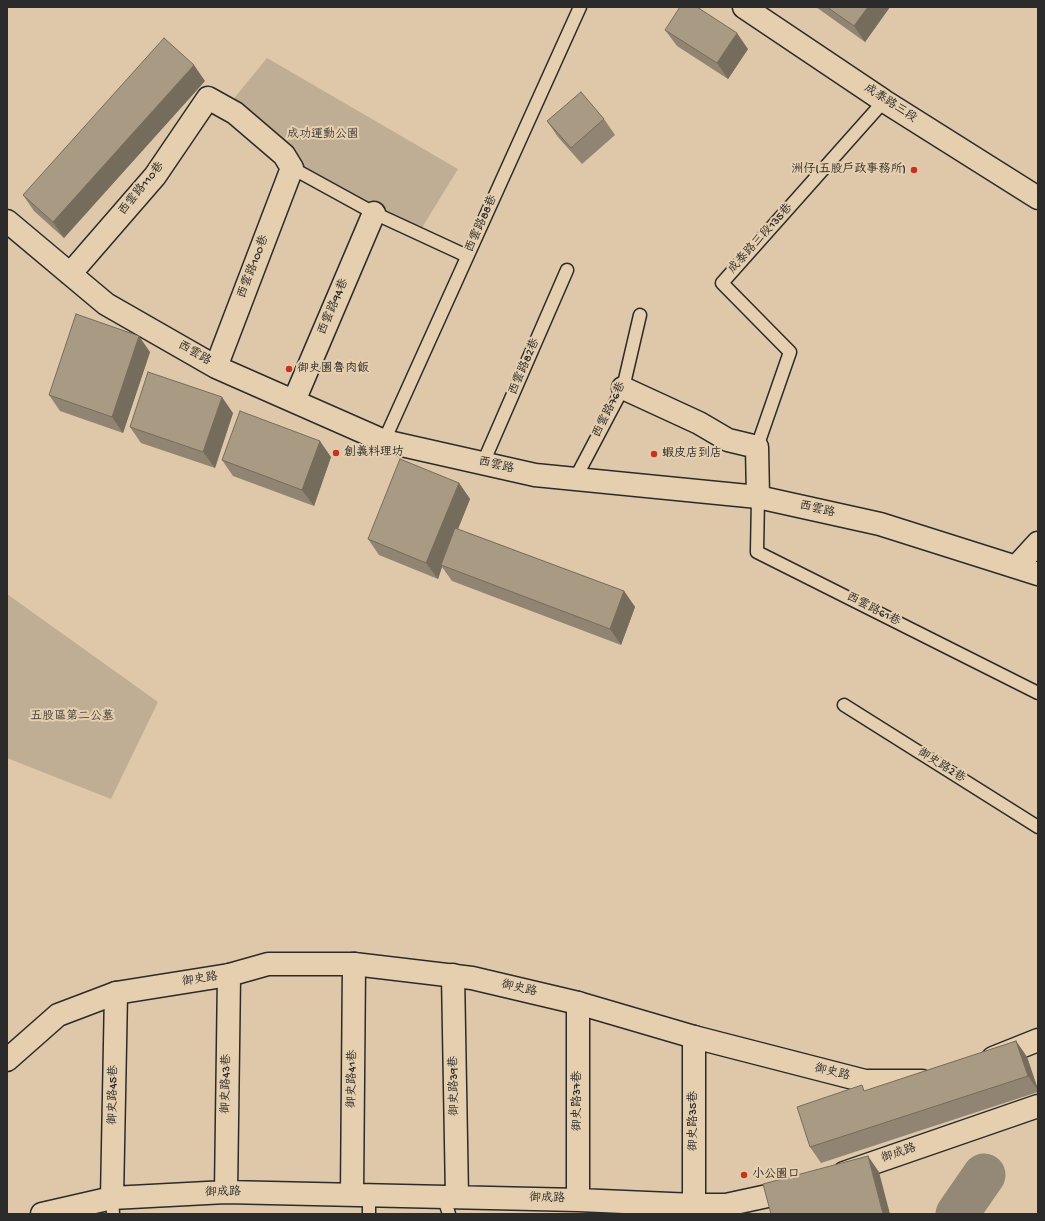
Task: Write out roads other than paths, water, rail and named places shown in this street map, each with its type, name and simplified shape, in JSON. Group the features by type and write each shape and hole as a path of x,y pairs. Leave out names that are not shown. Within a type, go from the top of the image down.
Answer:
{"street":[{"name":"成泰路三段","path":"744,7 884,101 1038,198"},
{"name":"西雲路110巷","path":"70,274 155,176 208,98 235,113 284,155 292,168"},
{"name":"西雲路100巷","path":"216,367 292,168"},
{"name":"西雲路94巷","path":"294,401 374,213"},
{"name":"西雲路","path":"7,221 106,304 216,367 384,441 535,475 758,497 880,524 1038,574"},
{"path":"623,388 699,422 728,440 757,447 758,497"},
{"path":"1016,567 1038,543"},
{"name":"御史路","path":"7,1060 58,1015 116,993 229,975 268,964 354,964 472,978 578,1003 694,1037 865,1081 918,1082 940,1076"},
{"name":"御史路41巷","path":"354,964 363,1201"},
{"name":"御史路43巷","path":"226,1192 229,975"},
{"name":"御史路39巷","path":"450,1202 453,975"},
{"name":"御史路45巷","path":"113,1206 116,993"},
{"name":"御史路37巷","path":"578,1003 578,1200"},
{"name":"御史路35巷","path":"694,1037 694,1206"},
{"path":"975,1064 1038,1040"},
{"name":"御成路","path":"42,1214 226,1192 363,1201 450,1202 578,1200 694,1206 726,1205 820,1181 1038,1106"}],"lane":[{"name":"西雲路88巷","path":"384,441 580,7"},
{"name":"成泰路三段135巷","path":"757,447 790,352 722,283 884,101"},
{"path":"292,168 374,213 468,256"},
{"name":"西雲路82巷","path":"483,463 567,270"},
{"name":"西雲路76巷","path":"575,479 623,388 640,315"},
{"name":"西雲路61巷","path":"758,497 757,552 1038,693"},
{"name":"御史路2巷","path":"844,705 1038,827"}],"waterway":[{"path":"957,1214 984,1175"}],"place":[{"name":"洲仔(五股戶政事務所)","path":"914,170"},
{"name":"御史園魯肉飯","path":"289,369"},
{"name":"創義料理坊","path":"336,453"},
{"name":"蝦皮店到店","path":"654,454"},
{"name":"小公園口","path":"744,1175"}],"park label":[{"name":"成功運動公園","path":"323,135"},
{"name":"五股區第二公墓","path":"72,717"}]}
